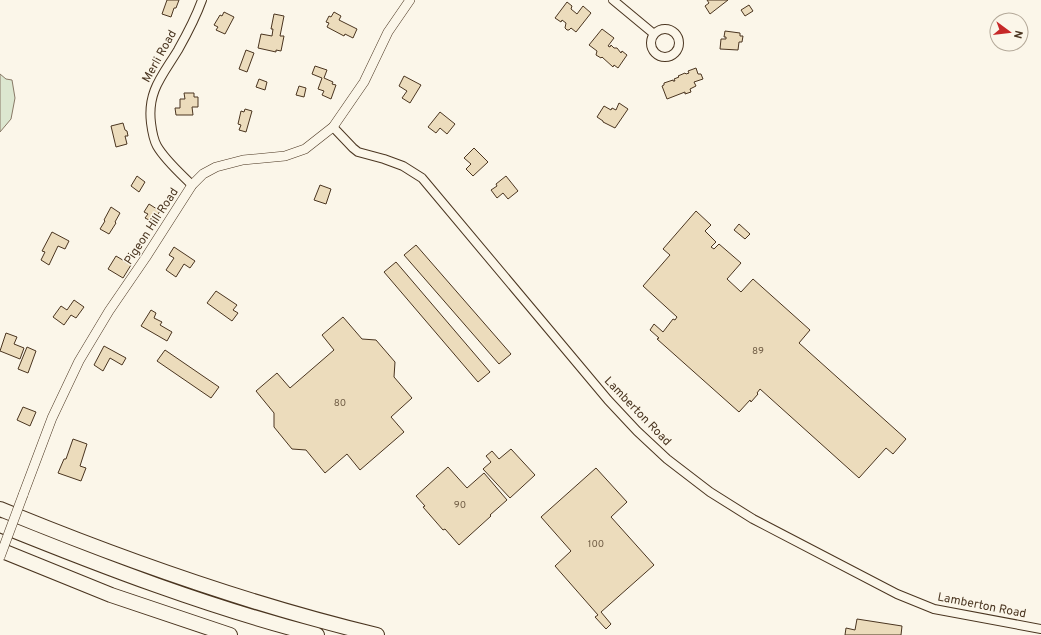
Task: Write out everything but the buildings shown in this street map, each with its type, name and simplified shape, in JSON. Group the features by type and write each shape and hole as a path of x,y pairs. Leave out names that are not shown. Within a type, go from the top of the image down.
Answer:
{"highway":[{"path":"0,509 108,552 177,577 280,610 377,635"},
{"path":"0,525 86,560 166,589 317,635"},
{"path":"0,534 145,591 206,612 282,635"},
{"path":"0,550 111,595 230,635"}],"street":[{"name":"Merli Road","path":"192,185 179,173 158,147 152,135 150,113 151,98 157,83 178,50 202,0"},
{"name":"Pigeon Hill Road","path":"0,557 52,418 80,361 109,311 192,185 216,166 243,160 285,156 305,149 334,127 364,82 388,32 410,0"},
{"path":"613,0 654,34"},
{"name":"Lamberton Road","path":"334,127 358,152 403,166 422,178 622,416 666,459 710,492 760,522 897,594 934,609 1041,629"}],"green space":[{"path":"0,74 6,79 12,80 15,98 11,119 0,132"}]}
